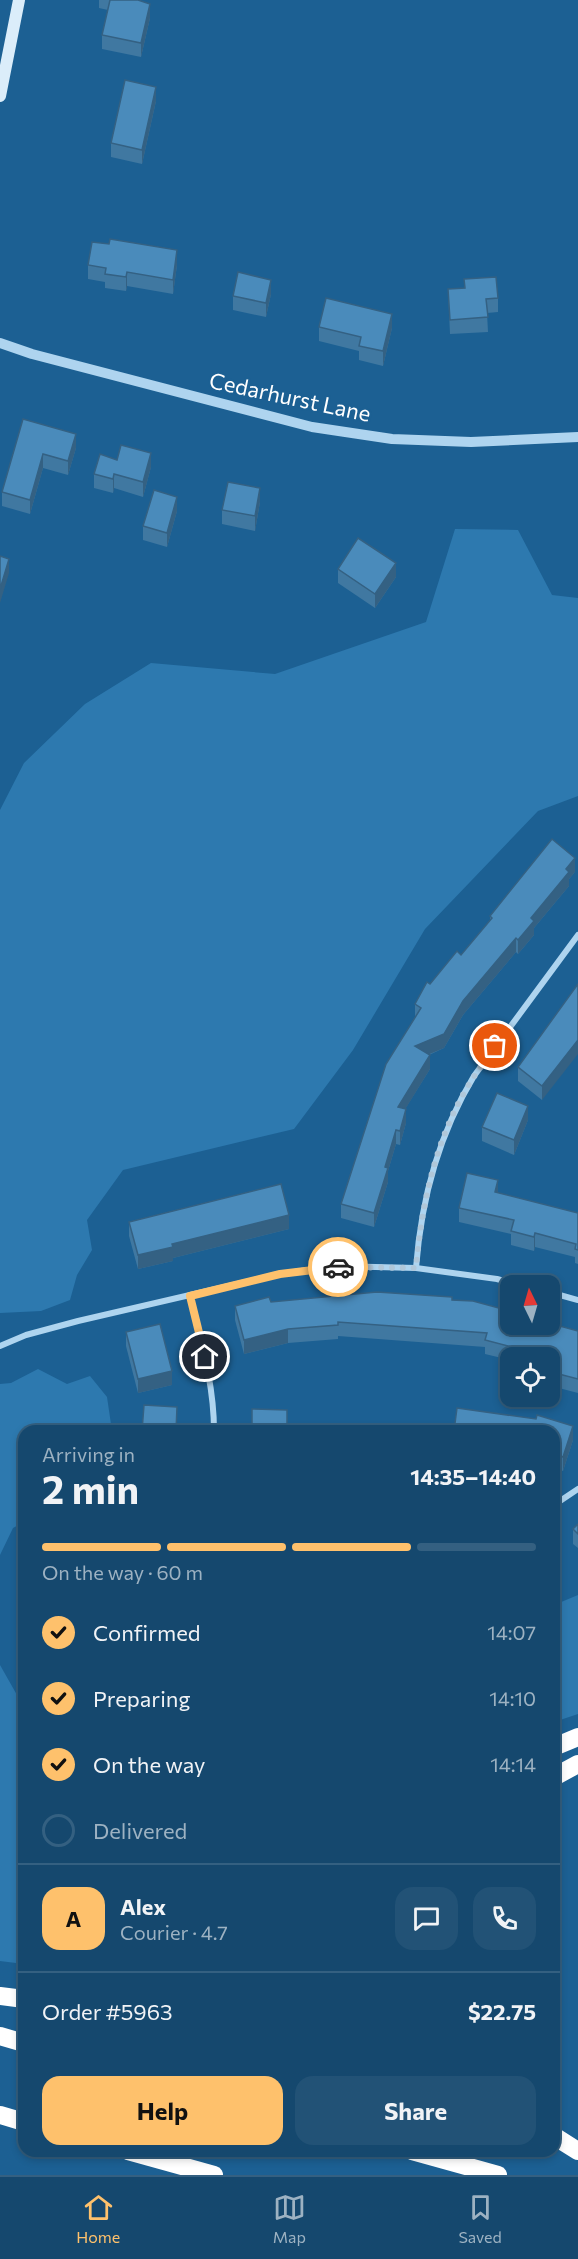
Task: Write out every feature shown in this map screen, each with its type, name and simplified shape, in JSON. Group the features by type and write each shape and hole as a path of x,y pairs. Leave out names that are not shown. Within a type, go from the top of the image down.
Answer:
{"highway":[{"path":"560,1744 578,1737"},
{"path":"560,1774 578,1764"},
{"path":"0,1996 18,1998"},
{"path":"0,2036 18,2041"},
{"path":"0,2115 18,2120"},
{"path":"560,2140 578,2151"},
{"path":"150,2157 214,2175"},
{"path":"434,2157 498,2175"}],"main road":[{"path":"0,96 19,0"}],"street":[{"name":"Cedarhurst Lane","path":"0,343 32,354 312,426 392,439 471,442 578,437"},
{"path":"416,1268 426,1198 443,1137 460,1099 487,1058 578,935"},
{"path":"0,1346 26,1335 280,1274 323,1268 416,1268 500,1280"},
{"path":"560,1295 578,1300"},
{"path":"190,1296 210,1375 214,1425"},
{"path":"560,1501 578,1489"}],"shaded area":[{"path":"455,529 518,530 552,595 578,598 578,796 538,811 425,929 353,1050 294,1129 123,1170 87,1220 92,1250 77,1275 70,1300 41,1311 0,1313 0,810 24,763 85,704 151,663 275,674 426,622"},
{"path":"38,1369 67,1384 90,1376 107,1397 111,1425 18,1425 18,1525 13,1528 0,1555 0,1384 11,1383"},
{"path":"578,1595 578,1714 560,1720 560,1602"},
{"path":"0,1665 18,1695 18,1963 0,1961"}],"building":[{"path":"110,0 138,0 150,4 141,43 102,35"},
{"path":"125,80 156,87 142,150 111,143"},
{"path":"110,239 177,250 173,280 127,272 126,277 105,274 106,268 88,265 92,242 109,244"},
{"path":"238,272 271,280 266,303 233,296"},
{"path":"496,277 498,298 486,299 488,317 450,320 448,289 465,288 464,279"},
{"path":"326,298 392,314 383,351 359,346 361,337 319,327"},
{"path":"23,419 76,434 68,461 43,454 30,500 2,492"},
{"path":"121,445 151,453 143,482 114,474 113,479 94,474 100,454 117,460"},
{"path":"228,482 260,488 255,516 222,510"},
{"path":"154,490 177,497 167,533 143,526"},
{"path":"358,538 396,563 375,594 338,569"},
{"path":"0,556 9,559 0,589"},
{"path":"552,839 575,858 566,869 569,872 531,918 534,921 518,940 516,938 463,1001 444,1034 415,1046 430,1055 398,1107 406,1109 400,1131 396,1130 385,1167 388,1168 374,1213 341,1204 386,1064 421,1008 415,1004 427,982 430,984 457,951 461,955"},
{"path":"578,984 578,1040 542,1086 518,1067"},
{"path":"497,1093 528,1106 514,1140 482,1127"},
{"path":"467,1173 498,1180 495,1192 578,1213 578,1250 575,1249 576,1244 535,1233 534,1237 511,1231 514,1220 459,1208"},
{"path":"281,1184 289,1215 172,1244 173,1247 138,1255 129,1222"},
{"path":"377,1292 452,1297 452,1300 473,1301 500,1308 500,1335 560,1335 560,1326 578,1331 578,1379 560,1374 560,1347 512,1347 485,1340 487,1333 338,1322 338,1325 288,1329 244,1340 235,1306 269,1297 271,1302"},
{"path":"160,1324 172,1371 138,1379 126,1332"},
{"path":"144,1405 177,1407 176,1425 142,1425"},
{"path":"457,1408 536,1419 537,1415 573,1426 563,1457 560,1456 560,1425 455,1425"},
{"path":"252,1409 287,1410 287,1425 252,1425"},
{"path":"578,1524 578,1534 573,1529"}],"way so far":[{"path":"338,1267 416,1268 426,1198 443,1137 460,1099 495,1046"}],"route":[{"path":"205,1357 190,1296 280,1274 338,1267"}]}
